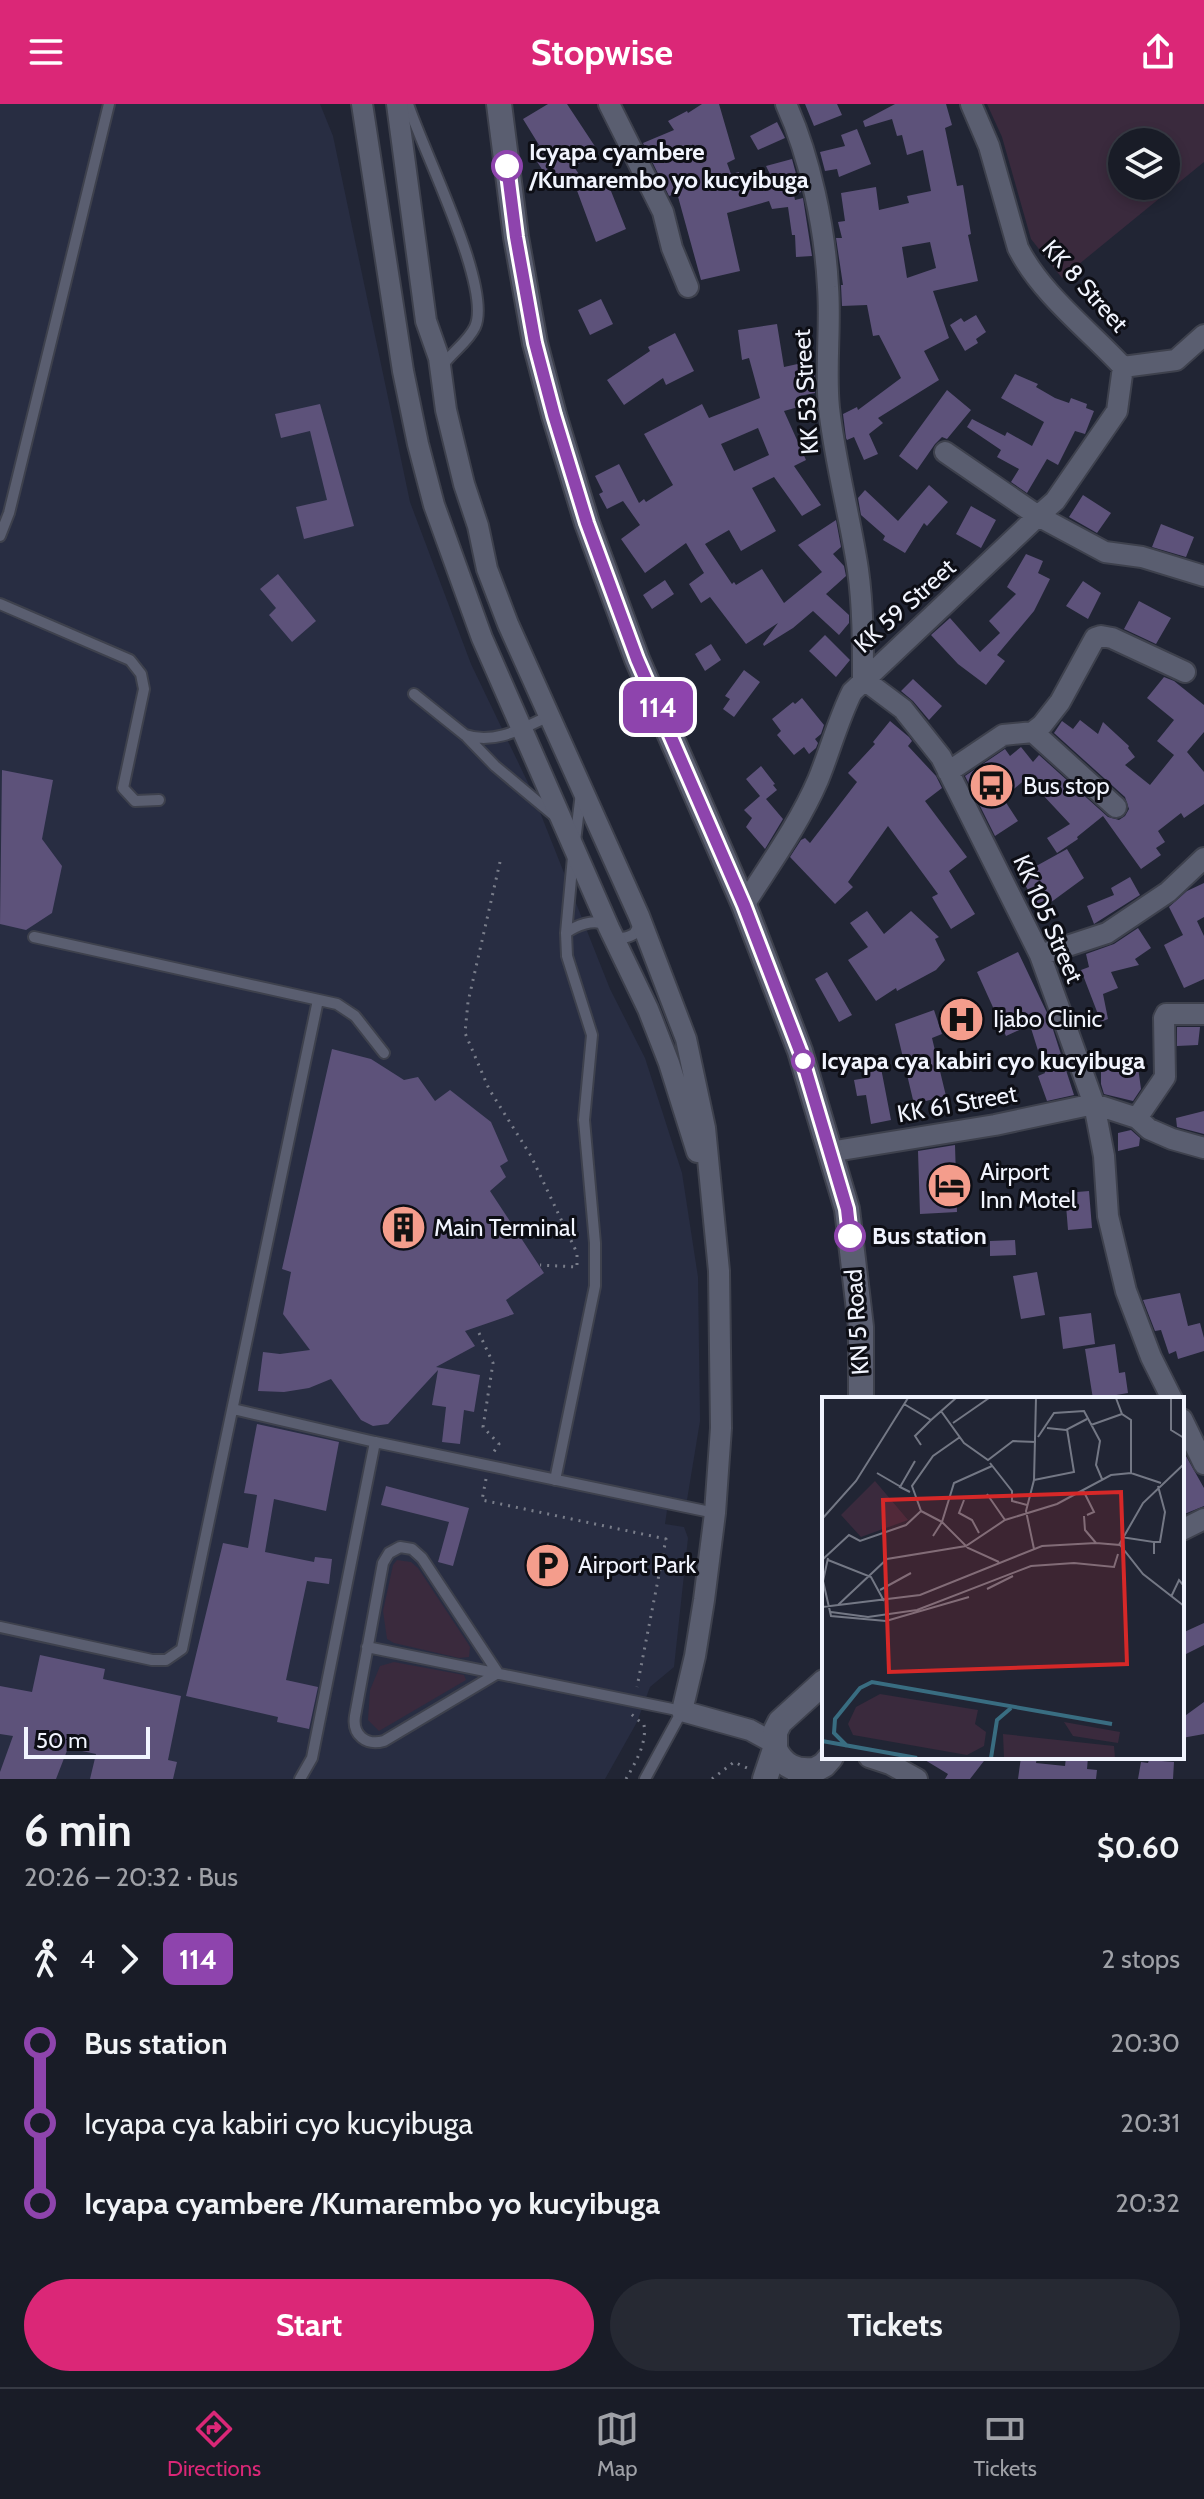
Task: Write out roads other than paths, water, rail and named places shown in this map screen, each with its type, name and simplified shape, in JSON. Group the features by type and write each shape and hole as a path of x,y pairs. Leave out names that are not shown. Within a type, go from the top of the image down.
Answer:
{"main road":[{"name":"KN 5 Road","path":"499,104 516,237 535,343 587,523 637,659 744,905 800,1051 847,1209 861,1327 861,1397"},
{"path":"757,1775 775,1746 780,1722 822,1684"},
{"path":"794,1711 807,1709 822,1715"},
{"path":"775,1746 785,1763 793,1769 815,1769"}],"street":[{"path":"362,104 403,371 418,444 453,563 482,638 609,928 648,1009 691,1128 711,1207"},
{"path":"397,104 426,321 441,368 446,410 487,569 639,916 686,1039 705,1128 719,1271 721,1428 715,1513 698,1642 682,1711 750,1730 775,1746"},
{"path":"609,104 663,212 672,248 688,287"},
{"name":"KK 53 Street","path":"786,104 817,203 828,287 829,404 838,472 858,568 863,679"},
{"name":"KK 8 Street","path":"971,104 989,146 1025,263 1085,332 1102,344 1123,367 1176,360 1204,335"},
{"name":"KK 59 Street","path":"744,905 802,812 818,780 840,716 852,692 1055,501 1117,411 1123,367"},
{"path":"945,452 1038,516 1105,552 1142,557 1204,576"},
{"path":"948,772 1003,735 1033,732 1042,725 1060,702 1095,638 1112,638 1185,672"},
{"name":"KK 105 Street","path":"863,679 903,709 923,732 948,772 1040,955 1094,1104 1104,1156 1108,1216 1117,1262 1137,1322 1171,1397"},
{"path":"1033,732 1116,807"},
{"path":"1040,955 1107,933 1168,892 1204,858"},
{"path":"1137,1118 1165,1077 1166,1014 1204,1014"},
{"path":"1094,1104 1137,1118 1149,1129 1172,1139 1204,1148"},
{"name":"KK 61 Street","path":"829,1152 995,1125 1094,1104"},
{"path":"1184,1422 1198,1439 1204,1464"},
{"path":"1184,1529 1204,1519"},
{"path":"872,1759 890,1771 917,1779"}],"lane":[{"path":"0,536 9,513 109,104"},
{"path":"408,104 478,293 476,326 441,368"},
{"path":"0,604 130,660 141,674 144,689 123,788 135,801 159,800"},
{"path":"414,694 465,735 570,834"},
{"path":"465,735 489,739 549,716"},
{"path":"555,1480 595,1286 595,1243 584,1120 592,1035 567,956 566,933 570,834 582,787"},
{"path":"566,933 574,926 595,923 609,928 620,938 630,937 639,926 639,916"},
{"path":"34,937 346,1008 384,1053"},
{"path":"0,1627 152,1660 166,1660 177,1654 185,1641 318,1000"},
{"path":"233,1409 715,1513"},
{"path":"300,1779 312,1758 375,1442"},
{"path":"406,1547 422,1558 498,1673 384,1741 371,1743 359,1736 354,1723 367,1647 383,1563 394,1549 406,1547"},
{"path":"367,1647 682,1711 645,1779"}],"place":[{"name":"Icyapa cyambere /Kumarembo yo kucyibuga","path":"507,166"},
{"name":"Bus stop","path":"992,786"},
{"name":"Ijabo Clinic","path":"962,1019"},
{"name":"Icyapa cya kabiri cyo kucyibuga","path":"803,1061"},
{"name":"Airport Inn Motel","path":"949,1186"},
{"name":"Main Terminal","path":"403,1228"},
{"name":"Bus station","path":"850,1236"},
{"name":"Airport Park","path":"547,1565"}]}
